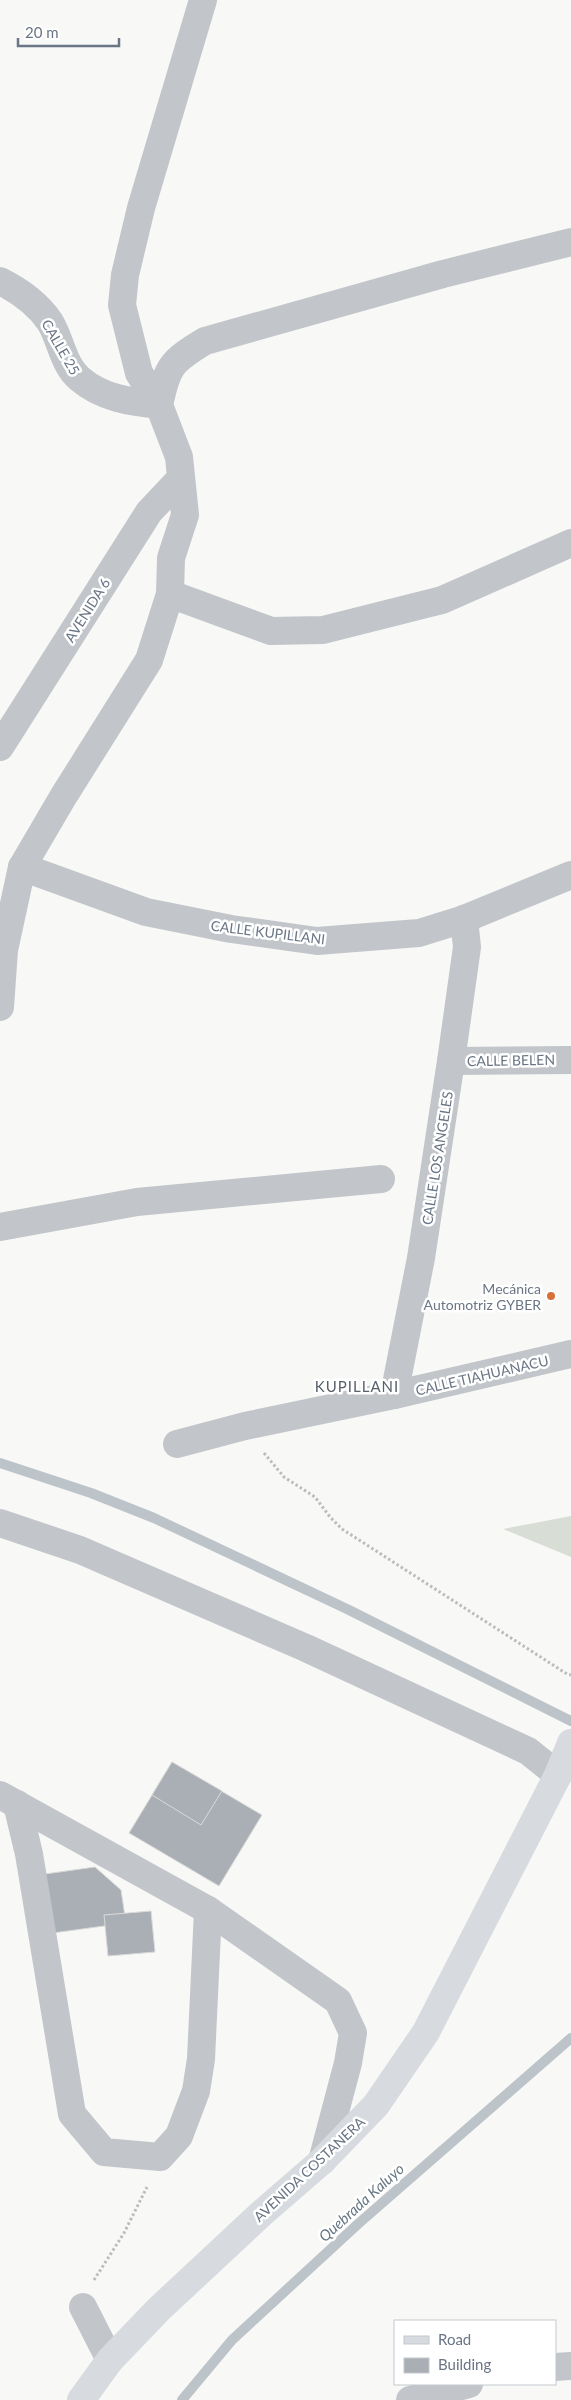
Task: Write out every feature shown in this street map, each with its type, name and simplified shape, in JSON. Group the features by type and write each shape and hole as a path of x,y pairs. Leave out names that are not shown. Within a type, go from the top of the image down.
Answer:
{"main road":[{"name":"AVENIDA COSTANERA","path":"81,2400 110,2360 159,2309 262,2213 322,2161 376,2106 426,2032 565,1756"}],"street":[{"path":"0,1007 4,950 22,867 62,797 149,660 170,594 171,558 185,515 180,479 180,457 159,405 139,372 122,305 125,275 141,208 203,0"},
{"path":"159,405 166,375 180,356 205,341 443,274 571,242"},
{"name":"CALLE 25","path":"0,281 16,289 50,322 65,357 78,378 96,390 117,398 159,405"},
{"name":"AVENIDA 6","path":"0,746 149,512 180,479"},
{"path":"170,594 271,631 324,630 442,600 571,542"},
{"name":"CALLE KUPILLANI","path":"22,867 146,912 231,929 317,941 419,933 464,919 571,874"},
{"name":"CALLE LOS ANGELES","path":"394,1395 421,1258 451,1061 466,947 464,919"},
{"name":"CALLE BELEN","path":"451,1061 571,1060"},
{"path":"0,1227 137,1202 381,1179"},
{"name":"CALLE TIAHUANACU","path":"176,1444 245,1426 394,1395 571,1354"},
{"path":"0,1523 80,1550 306,1648 528,1751 565,1756"},
{"path":"8,1800 208,1910 338,2001 353,2033 348,2063 322,2161"},
{"path":"8,1800 29,1854 72,2114 104,2152 160,2157 179,2136 196,2092 201,2059 208,1910"},
{"path":"83,2307 110,2360"},
{"path":"556,2367 571,2366"},
{"path":"410,2400 466,2385"}],"path":[{"path":"245,1426 271,1463 284,1477 315,1496 330,1517 342,1529 571,1675"},
{"path":"83,2307 91,2285 124,2233 160,2157"}],"shaded area":[{"path":"571,1516 571,1557 503,1529"}],"building":[{"path":"172,1762 262,1815 219,1886 129,1833"},
{"path":"172,1762 222,1791 201,1825 152,1795"},
{"path":"95,1867 121,1890 126,1923 53,1933 45,1874"},
{"path":"151,1911 155,1952 108,1956 104,1915"}],"waterway":[{"path":"0,1463 91,1493 154,1518 347,1609 571,1721"},
{"name":"Quebrada Kaluyo","path":"182,2400 232,2340 358,2224 571,2038"}],"place":[{"name":"Mecánica Automotriz GYBER","path":"551,1296"}],"district":[{"name":"KUPILLANI","path":"357,1386"}]}
